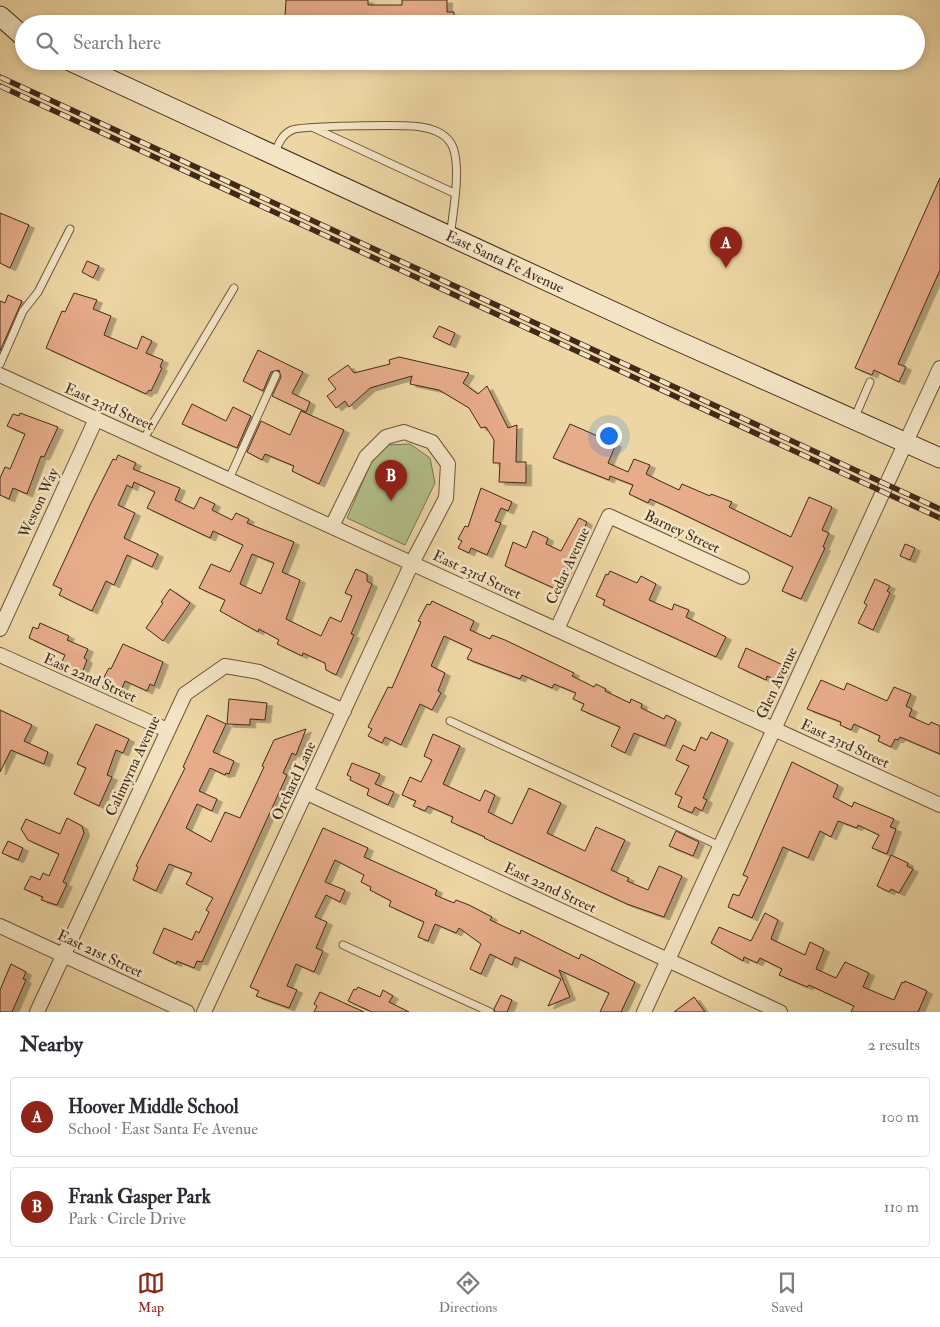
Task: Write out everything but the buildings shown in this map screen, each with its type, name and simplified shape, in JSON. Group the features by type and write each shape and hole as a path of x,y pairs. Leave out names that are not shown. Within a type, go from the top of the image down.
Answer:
{"street":[{"path":"0,16 15,29"},
{"name":"East Santa Fe Avenue","path":"90,70 940,458"},
{"name":"Glen Avenue","path":"644,1012 940,368"},
{"name":"East 23rd Street","path":"0,375 940,805"},
{"name":"Weston Way","path":"0,629 96,419"},
{"name":"Orchard Lane","path":"204,1012 307,794 412,563 446,498 448,464 432,442 404,432 386,437 366,456 332,526"},
{"name":"Barney Street","path":"609,516 742,577"},
{"name":"Cedar Avenue","path":"557,629 609,516"},
{"name":"East 22nd Street","path":"0,656 167,730"},
{"name":"Calimyrna Avenue","path":"37,1012 185,694 225,666 259,672 344,711"},
{"name":"East 22nd Street","path":"307,794 780,1012"},
{"name":"East 21st Street","path":"0,926 187,1012"}],"lane":[{"path":"274,155 280,141 292,129 313,127 420,126 440,133 451,142 456,159 450,236"},
{"path":"313,127 454,193"},
{"path":"0,364 23,311 38,292 70,230"},
{"path":"143,440 234,288"},
{"path":"230,479 276,376"},
{"path":"854,419 870,382"},
{"path":"450,721 720,846"},
{"path":"343,945 490,1012"}],"green space":[{"path":"410,444 430,458 435,483 405,545 347,518 373,458 388,445"}],"railway":[{"path":"0,77 940,509"},
{"path":"0,86 940,518"}],"place":[{"name":"Hoover Middle School","path":"726,268"},
{"name":"Frank Gasper Park","path":"391,501"}]}
